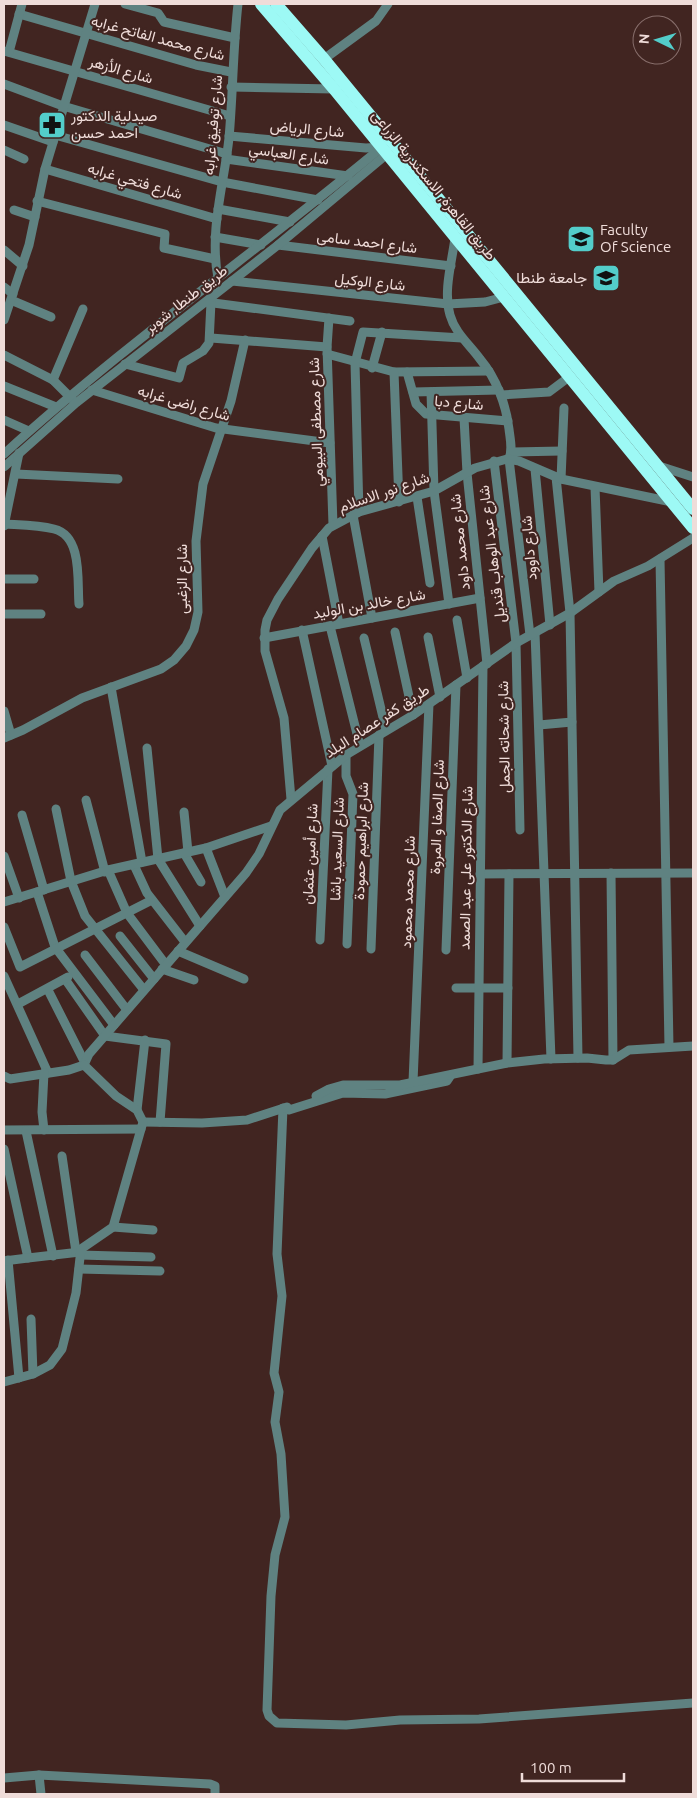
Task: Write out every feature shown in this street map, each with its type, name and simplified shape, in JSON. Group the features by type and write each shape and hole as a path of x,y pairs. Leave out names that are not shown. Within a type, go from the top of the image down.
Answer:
{"highway":[{"name":"طريق القاهرة, الاسكندرية الزراعى","path":"261,4 334,89 504,297 527,315"},
{"name":"طريق القاهرة, الاسكندرية الزراعى","path":"276,4 324,59 693,528"},
{"name":"طريق القاهرة, الاسكندرية الزراعى","path":"568,369 659,466 693,509"}],"street":[{"path":"6,51 22,4"},
{"path":"4,320 23,266 37,201 54,139 96,4"},
{"path":"125,4 158,13 164,22 235,38"},
{"name":"شارع توفيق غرابه","path":"218,278 215,260 215,237 229,136 231,72 238,4"},
{"path":"324,59 376,21 388,4"},
{"name":"شارع محمد الفاتح غرابه","path":"19,14 196,65 231,72"},
{"name":"شارع الأزهر","path":"6,51 230,116"},
{"name":"شارع العباسي","path":"4,84 64,106 227,156 348,176"},
{"path":"231,87 334,89"},
{"path":"4,125 222,182 318,200"},
{"name":"شارع الرياض","path":"229,136 384,151"},
{"path":"4,162 6,151 24,159"},
{"name":"طريق طنطا, شوبر","path":"4,467 73,400 218,278 348,176 384,151"},
{"name":"طريق طنطا, شوبر","path":"4,454 56,407 92,390 210,300 278,245 384,151"},
{"name":"شارع فتحي غرابه","path":"46,169 217,219"},
{"path":"37,201 165,234 164,248 215,260"},
{"path":"218,209 290,222"},
{"path":"14,210 34,216"},
{"path":"215,237 261,245"},
{"path":"455,238 448,304 454,325 462,338 489,371 500,393 508,421 510,456 532,634 538,725 551,1059"},
{"name":"شارع احمد سامى","path":"278,245 451,266"},
{"path":"4,250 23,266"},
{"name":"شارع الوكيل","path":"232,281 448,304 485,302 504,297"},
{"path":"4,287 12,297 52,317"},
{"path":"125,364 179,378 183,363 203,350 211,338 210,300 206,288"},
{"path":"210,300 350,321"},
{"path":"53,380 82,309"},
{"name":"شارع مصطفى البيومي","path":"329,318 327,351 333,525"},
{"path":"372,618 356,514 355,363 363,332 462,338"},
{"path":"372,368 382,332"},
{"path":"211,338 245,340 327,351 355,363 394,372 489,371"},
{"name":"شارع الزغبى","path":"8,736 74,701 167,664 186,646 194,630 198,602 195,560 198,513 203,484 231,401 245,340"},
{"path":"4,356 53,380 73,400"},
{"path":"413,392 550,392 568,369"},
{"path":"394,372 399,502"},
{"name":"شارع دبا","path":"407,372 418,408 431,416 508,421"},
{"path":"4,386 56,407"},
{"name":"شارع راضى غرابه","path":"92,390 220,429 330,443"},
{"path":"431,392 434,491 449,604"},
{"path":"564,408 559,478 570,613 578,1058"},
{"name":"شارع محمد داود","path":"464,418 467,473 485,665"},
{"path":"4,420 29,431"},
{"path":"21,438 16,474 4,525 54,529 67,536 75,551 79,604"},
{"path":"510,456 562,451"},
{"name":"شارع نور الاسلام","path":"291,799 284,718 265,651 264,638 272,609 322,536 333,525 356,514 434,491 467,473 510,456 535,469 559,478 672,502"},
{"name":"شارع عبد الوهاب قنديل","path":"494,461 516,643"},
{"path":"659,466 693,477"},
{"name":"شارع داوود","path":"535,469 550,625"},
{"path":"16,474 118,479"},
{"path":"595,487 598,592"},
{"path":"417,497 430,583"},
{"path":"322,536 339,624"},
{"name":"طريق كفر عصام البلد","path":"84,1063 114,1025 253,864 280,810 291,799 346,755 413,715 516,643 570,613 614,581 660,559 693,538"},
{"path":"660,559 669,1047"},
{"path":"4,579 34,580"},
{"name":"شارع خالد بن الوليد","path":"264,638 480,598"},
{"path":"4,614 41,614"},
{"path":"457,620 466,678"},
{"path":"330,626 360,746"},
{"name":"شارع أمين عثمان","path":"302,630 330,768 320,940"},
{"path":"395,632 413,715"},
{"path":"428,637 440,697"},
{"name":"شارع ابراهيم حمودة","path":"364,638 383,732 371,949"},
{"name":"شارع شحاته الجمل","path":"516,643 520,830"},
{"name":"شارع الدكتور على عبد الصمد","path":"478,1069 485,665"},
{"name":"شارع الصفا و المروة","path":"446,950 456,685"},
{"path":"111,687 138,864 152,900 185,942"},
{"name":"شارع محمد محمود","path":"413,1082 429,704"},
{"path":"4,711 8,736"},
{"path":"538,725 572,722"},
{"path":"147,748 158,859 200,926"},
{"name":"شارع السعيد باشا","path":"346,755 346,776 353,794 347,944"},
{"path":"86,800 107,871 127,913 164,967 194,980"},
{"path":"56,809 71,881 85,916 144,990"},
{"path":"184,812 186,852 201,882"},
{"path":"22,815 55,947 73,974 114,1025"},
{"path":"4,902 107,871 206,848 271,826"},
{"path":"206,848 225,897"},
{"path":"4,856 19,898"},
{"path":"611,873 613,1060"},
{"path":"480,874 693,873"},
{"path":"507,1063 509,874"},
{"path":"4,927 20,967 55,947 152,900"},
{"path":"120,936 154,979"},
{"path":"178,951 244,979"},
{"path":"85,955 127,1010"},
{"path":"18,1004 48,990 73,974"},
{"path":"4,976 18,1004 46,1073 42,1112 44,1130"},
{"path":"65,980 106,1036 164,1042 167,1046 160,1122"},
{"path":"456,988 508,988"},
{"path":"48,990 84,1063 116,1096 137,1110"},
{"path":"114,1227 142,1126 137,1110 145,1040"},
{"path":"4,1130 26,1131 142,1126 160,1122 247,1120 283,1108 336,1086 392,1085 507,1063 578,1058 613,1060 628,1050 693,1046"},
{"path":"4,1076 10,1079 69,1070 84,1063"},
{"path":"283,1108 288,1110 343,1093 392,1094 448,1081 451,1075"},
{"path":"283,1108 277,1254 282,1296 274,1373 279,1392 275,1422 281,1454 285,1517 276,1555 271,1596 268,1716 277,1723 346,1726 376,1722 540,1716 693,1703"},
{"path":"26,1131 52,1256"},
{"path":"4,1149 28,1258"},
{"path":"4,1382 33,1374 50,1364 62,1349 72,1312 79,1253 62,1156"},
{"path":"79,1253 84,1247 114,1227 153,1230"},
{"path":"19,1378 6,1260 79,1253 151,1257"},
{"path":"78,1269 160,1271"},
{"path":"31,1319 33,1374"},
{"path":"39,1775 41,1794"},
{"path":"4,1778 39,1775 210,1784 215,1786 215,1794"}],"place":[{"name":"صيدلية الدكتور احمد حسن","path":"52,125"},
{"name":"Faculty Of Science","path":"581,239"},
{"name":"جامعة طنطا","path":"606,278"}]}
